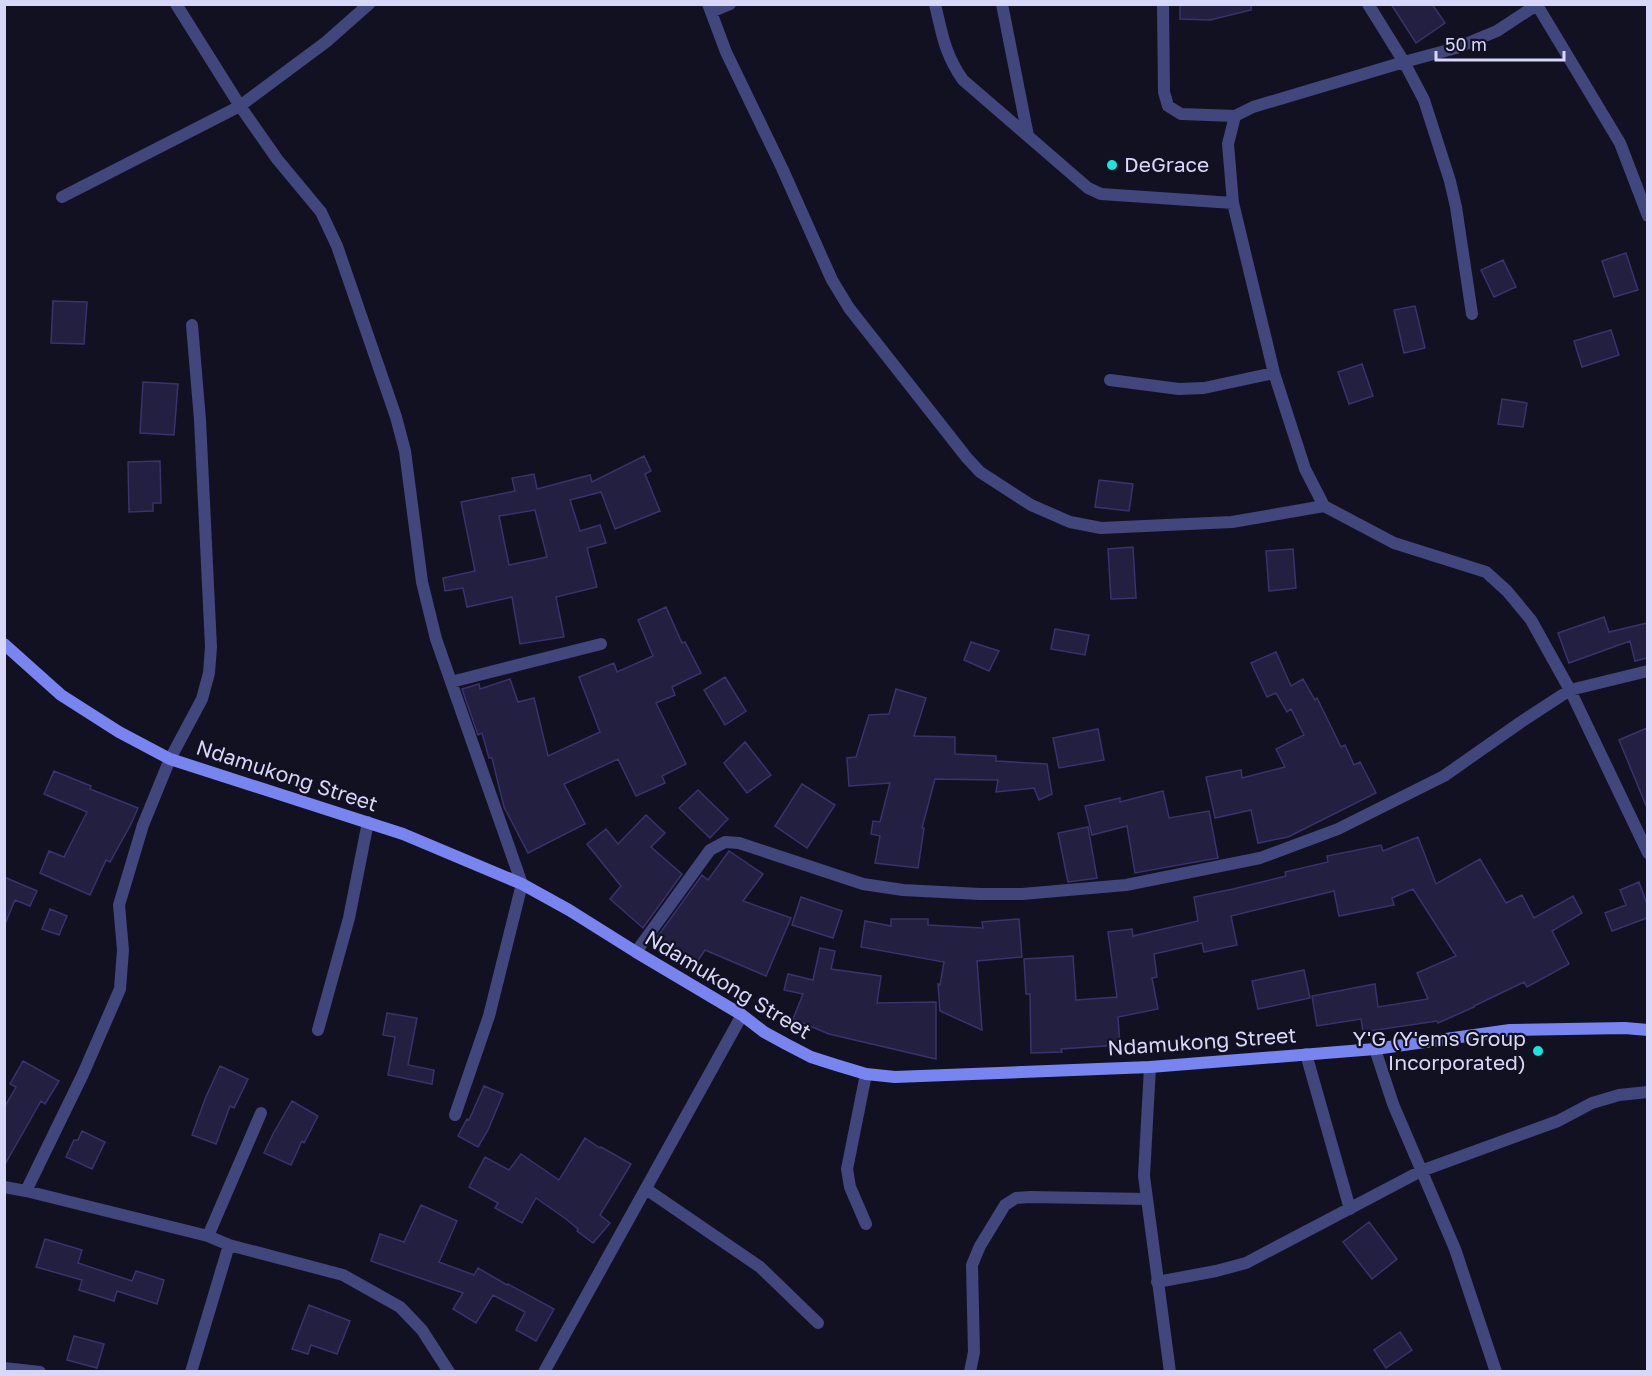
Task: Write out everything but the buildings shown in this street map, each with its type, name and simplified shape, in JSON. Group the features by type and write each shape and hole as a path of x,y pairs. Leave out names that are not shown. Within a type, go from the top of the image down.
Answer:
{"main road":[{"name":"Ndamukong Street","path":"4,644 61,695 120,732 170,759 403,834 522,884 742,1015 764,1032 811,1057 866,1074 895,1077 1150,1067 1375,1049 1510,1030 1625,1028 1647,1030"}],"street":[{"path":"176,4 240,106 277,159 321,212 337,246 396,417 405,451 422,582 436,639 522,884 489,1016 454,1115"},
{"path":"62,197 240,106 326,42 369,4"},
{"path":"730,4 709,8 726,52 782,168 832,280 849,308 980,472 1030,505 1070,522 1101,528 1232,522 1324,506"},
{"path":"935,4 952,66 963,80 1088,188 1101,194 1233,203"},
{"path":"1002,4 1028,136"},
{"path":"1163,4 1164,92 1168,106 1181,114 1235,116 1253,107 1456,48 1497,31 1537,5 1620,143 1647,216"},
{"path":"1368,4 1404,62 1424,100 1456,207 1472,314"},
{"path":"1235,116 1228,144 1233,203 1274,374 1305,469 1324,506 1394,543 1486,572 1507,591 1531,620 1570,690 1647,853"},
{"path":"26,1191 83,1074 120,989 123,950 119,905 143,825 170,759 202,699 209,673 211,647 200,420 192,325"},
{"path":"1110,380 1179,390 1204,388 1274,374"},
{"path":"451,682 602,644"},
{"path":"4,651 18,656"},
{"path":"636,952 710,850 725,842 739,843 863,884 903,890 1022,894 1126,885 1260,858 1338,829 1444,776 1570,690 1647,671"},
{"path":"318,1030 349,918 368,822"},
{"path":"544,1371 742,1015"},
{"path":"1375,1049 1393,1104 1455,1249 1496,1371"},
{"path":"1306,1054 1350,1209"},
{"path":"1150,1067 1144,1176 1170,1371"},
{"path":"866,1074 847,1169 850,1186 866,1224"},
{"path":"1157,1282 1246,1263 1421,1171 1558,1121 1592,1103 1619,1095 1647,1092"},
{"path":"208,1236 261,1113"},
{"path":"4,1187 208,1236 229,1245 343,1275 400,1307 422,1330 449,1371"},
{"path":"646,1190 760,1268 818,1323"},
{"path":"970,1371 974,1352 972,1265 980,1246 1005,1205 1016,1198 1030,1197 1146,1199"},
{"path":"191,1371 229,1245"},
{"path":"4,1368 40,1371"}],"place":[{"name":"DeGrace","path":"1112,165"},
{"name":"Y'G (Y'ems Group Incorporated)","path":"1538,1051"}]}
